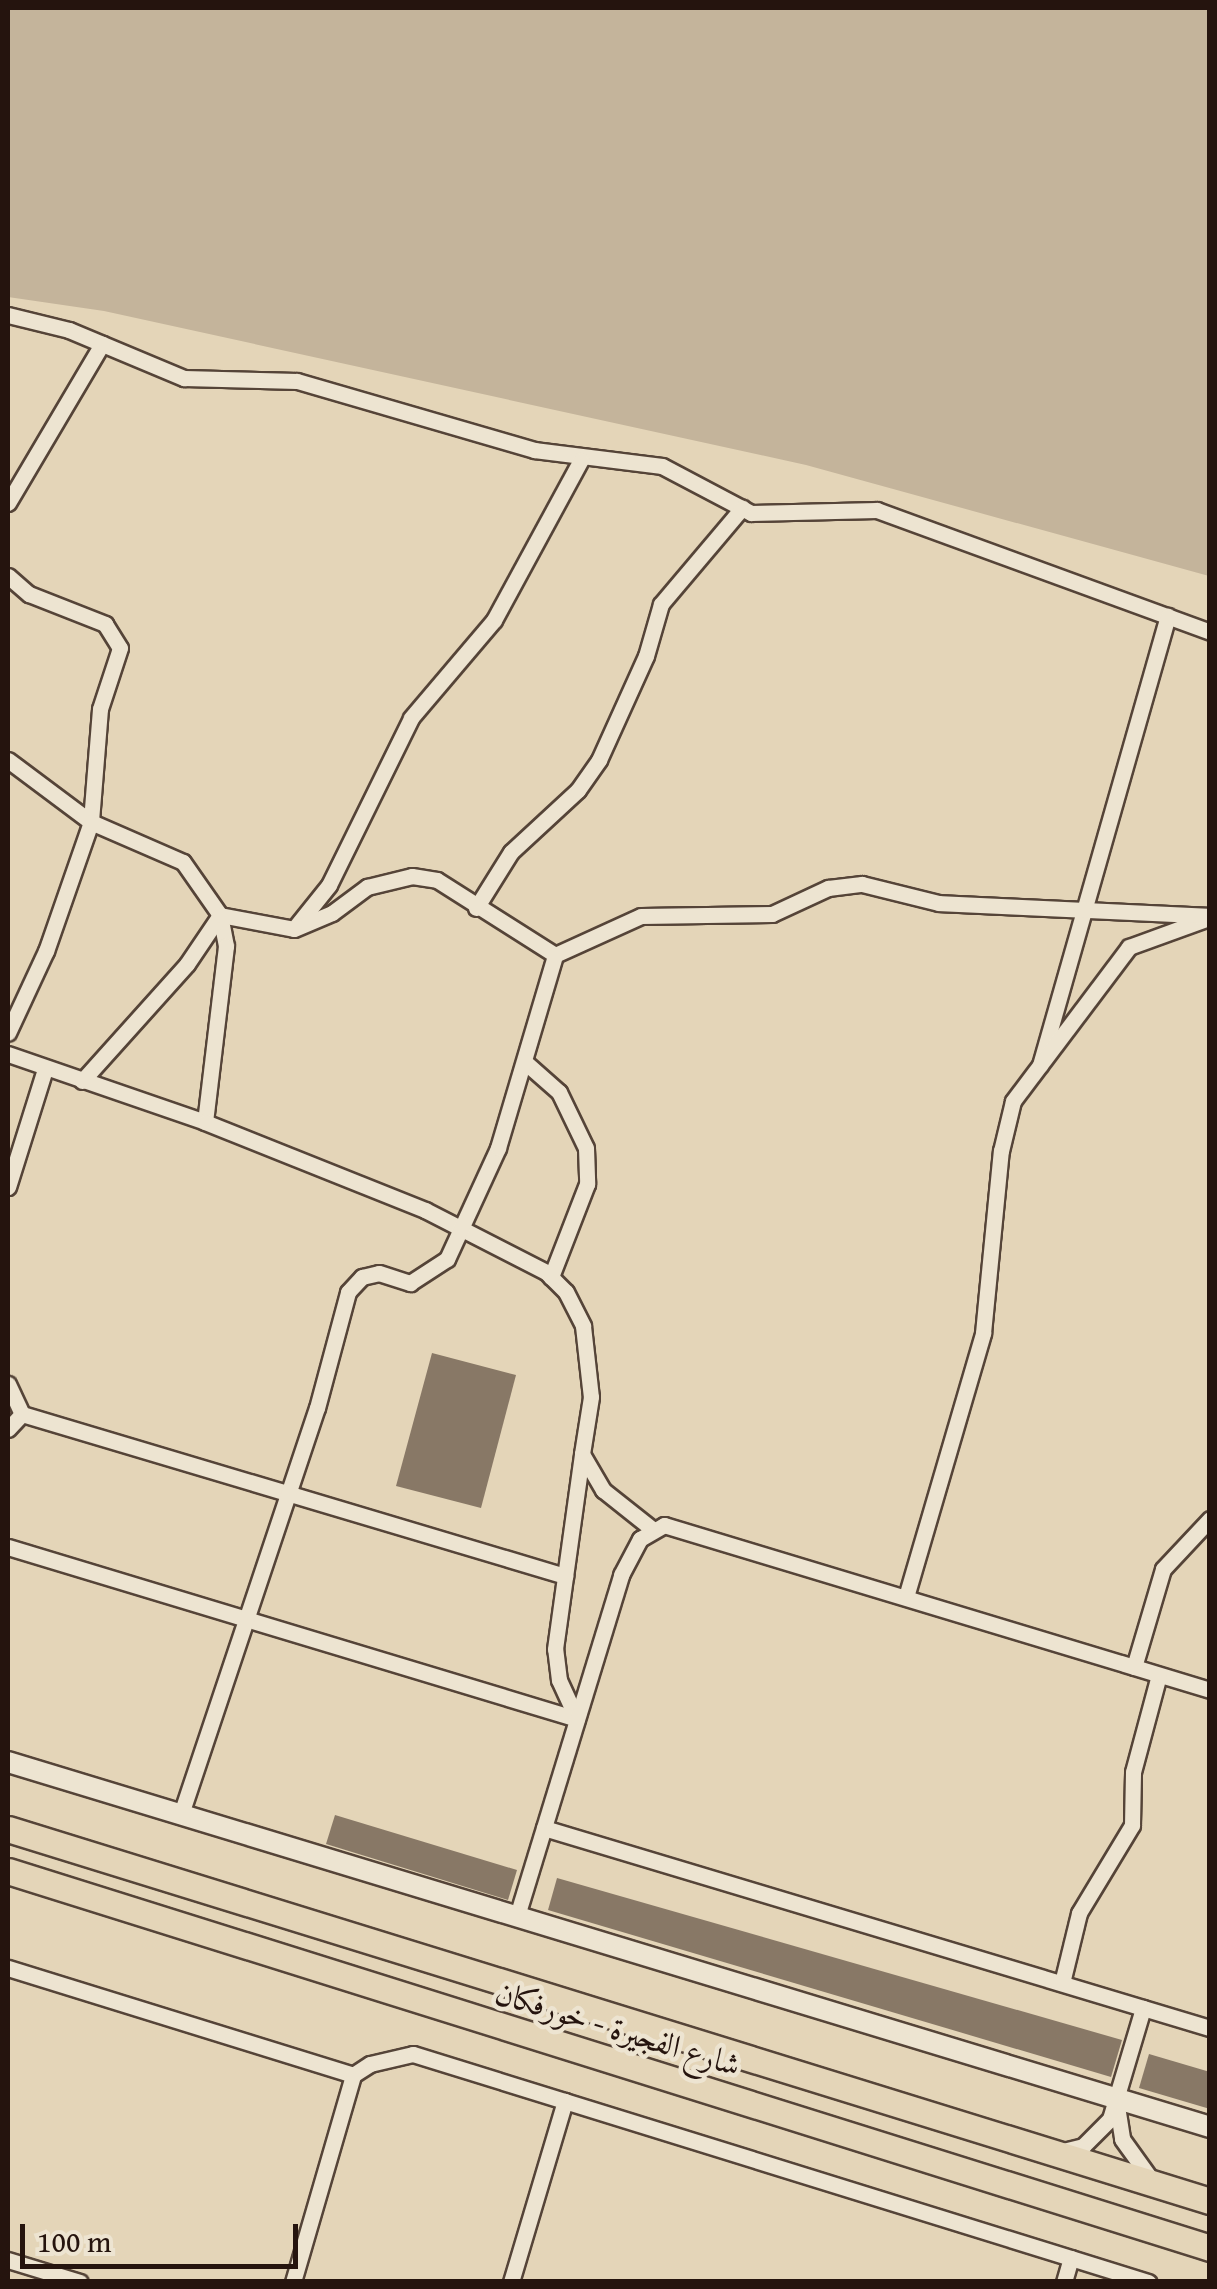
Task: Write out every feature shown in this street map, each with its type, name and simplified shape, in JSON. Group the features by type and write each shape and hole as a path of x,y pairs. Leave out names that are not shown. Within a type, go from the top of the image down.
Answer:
{"highway":[{"name":"شارع الفجيرة - خورفكان","path":"8,1829 1210,2201"},
{"name":"شارع الفجيرة - خورفكان","path":"8,1871 1210,2248"}],"street":[{"path":"8,314 102,344 184,378 297,381 581,460 662,466 742,508 769,517 877,510 1210,632"},
{"path":"8,503 102,344"},
{"path":"294,928 329,885 410,718 494,620 581,460"},
{"path":"476,908 510,852 578,790 599,760 646,656 661,604 742,508"},
{"path":"8,576 30,594 116,634 120,648 100,709 91,822 46,951 8,1034"},
{"path":"1038,1068 1168,616"},
{"path":"8,760 91,822 183,862 220,915 226,946 205,1122"},
{"path":"220,915 294,928 332,913 368,887 412,876 437,880 555,955"},
{"path":"555,955 641,916 772,914 828,888 862,884 939,903 1084,906 1210,917"},
{"path":"82,1081 187,964 220,915"},
{"path":"906,1597 983,1333 1006,1122 1038,1068 1130,947 1210,917"},
{"path":"181,1814 348,1292 362,1277 379,1273 410,1283 431,1275 464,1228 526,1064 555,955"},
{"path":"8,1054 205,1122 464,1228 551,1277 583,1326 592,1398 554,1649 559,1680 577,1719"},
{"path":"526,1064 559,1092 586,1148 586,1184 551,1277"},
{"path":"8,1187 45,1069"},
{"path":"8,1384 22,1414 564,1576"},
{"path":"8,1429 22,1414"},
{"path":"582,1454 603,1490 652,1529 692,1530 1210,1690"},
{"path":"1134,1667 1162,1568 1210,1518"},
{"path":"517,1916 621,1576 652,1529"},
{"path":"8,1548 577,1719"},
{"path":"1062,1983 1079,1913 1132,1825 1133,1772 1159,1674"},
{"path":"8,1762 1210,2126"},
{"path":"544,1828 1210,2028"},
{"path":"8,1968 353,2075"},
{"path":"1045,2150 1083,2146 1099,2135 1117,2098 1143,2008"},
{"path":"294,2282 353,2075 370,2064 413,2054 1148,2282"},
{"path":"1117,2098 1130,2156 1157,2184"},
{"path":"510,2282 565,2101"},
{"path":"1064,2282 1071,2258"},
{"path":"8,2260 80,2282"}],"shaded area":[{"path":"8,8 1209,8 1209,576 806,465 104,311 8,297"}],"building":[{"path":"432,1353 516,1375 481,1508 396,1486"},
{"path":"335,1815 517,1870 508,1900 326,1844"},
{"path":"557,1878 1122,2040 1111,2077 548,1910"},
{"path":"1149,2054 1210,2072 1210,2109 1139,2088"}]}
